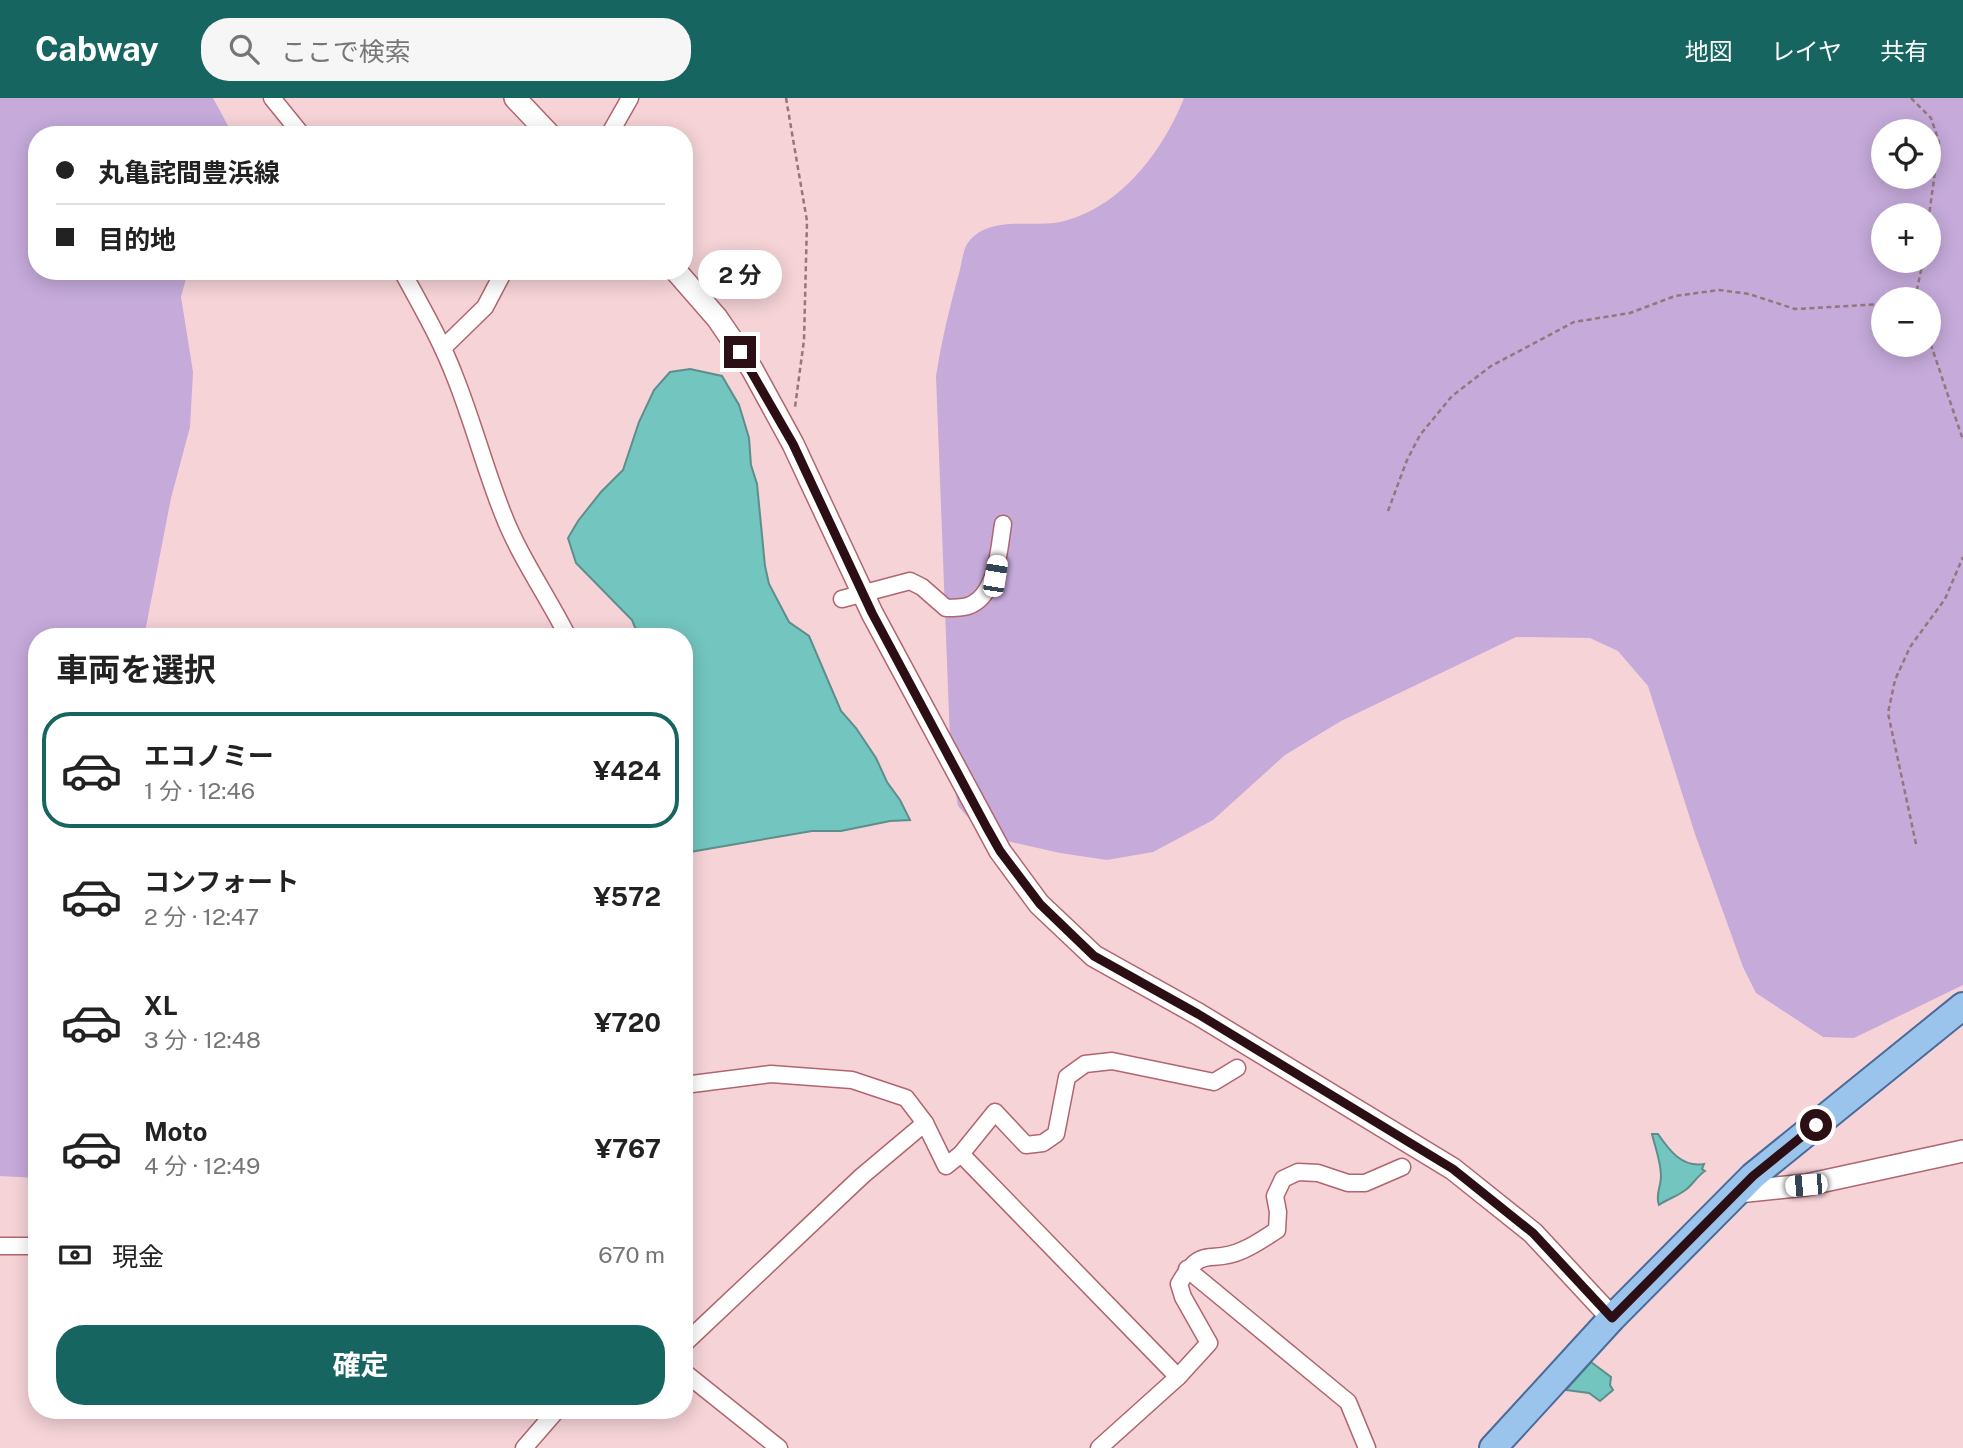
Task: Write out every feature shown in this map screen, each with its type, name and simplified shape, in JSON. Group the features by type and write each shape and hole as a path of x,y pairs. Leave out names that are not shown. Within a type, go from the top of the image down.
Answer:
{"main road":[{"path":"1493,1448 1612,1318 1753,1176 1963,1006"}],"street":[{"path":"271,98 294,126"},
{"path":"515,98 541,126"},
{"path":"614,126 630,98"},
{"path":"407,280 455,376 503,515 534,580 564,628"},
{"path":"443,348 485,307 499,280"},
{"path":"684,280 717,318 752,369 791,439 852,596 1000,851 1040,904 1094,956 1198,1014 1453,1169 1533,1233 1612,1318"},
{"path":"852,596 910,581 922,587 946,608 968,606 977,600 995,576 1003,524"},
{"path":"693,1084 771,1074 852,1080 906,1098 925,1123 946,1166 961,1154 995,1112 1026,1145 1043,1143 1056,1134 1067,1077 1085,1063 1112,1061 1214,1082 1237,1068"},
{"path":"693,1336 862,1176 925,1123"},
{"path":"1738,1192 1806,1185 1963,1151"},
{"path":"961,1154 1178,1377"},
{"path":"1099,1448 1178,1377 1209,1343 1183,1297 1179,1284 1187,1269 1198,1259 1241,1252 1277,1230 1275,1196 1283,1178 1298,1172 1318,1173 1348,1183 1365,1183 1402,1167"},
{"path":"0,1246 28,1246"},
{"path":"1187,1269 1348,1402 1367,1448"},
{"path":"693,1379 779,1448"},
{"path":"524,1448 549,1419"}],"path":[{"path":"786,98 807,221 804,340 791,439"},
{"path":"1911,98 1931,118 1939,142 1931,203"},
{"path":"1388,511 1407,460 1420,435 1452,396 1491,366 1574,323 1630,313 1675,296 1719,290 1749,294 1795,309 1871,305"},
{"path":"1935,357 1963,440"},
{"path":"1916,844 1888,713 1895,680 1910,647 1945,599 1963,557"}],"shaded area":[{"path":"0,98 213,98 228,126 28,126 28,280 186,280 181,297 193,372 190,427 171,498 146,628 28,628 28,1178 0,1176"},
{"path":"1184,98 1963,98 1963,985 1854,1038 1823,1037 1756,993 1743,967 1695,834 1648,686 1618,651 1590,638 1516,637 1341,721 1285,755 1213,820 1153,852 1107,860 1007,841 976,826 958,806 951,766 936,376 963,253 974,236 996,226 1060,222 1102,205 1137,175 1164,138"}],"water":[{"path":"690,369 722,376 739,405 749,438 751,465 757,484 769,584 789,622 809,636 841,711 876,758 910,820 890,821 841,831 812,831 693,851 693,628 635,628 632,620 576,563 568,538 601,492 623,470 639,422 654,390 670,372"},
{"path":"1652,1134 1658,1134 1672,1152 1683,1160 1696,1165 1704,1164 1702,1169 1705,1171 1687,1189 1659,1205 1661,1171"},
{"path":"1591,1362 1611,1377 1610,1385 1613,1390 1600,1401 1589,1393 1566,1390"}],"route":[{"path":"740,352 793,444 872,613 1000,851 1040,904 1094,956 1198,1014 1453,1169 1533,1233 1612,1318 1753,1176 1816,1125"}]}
